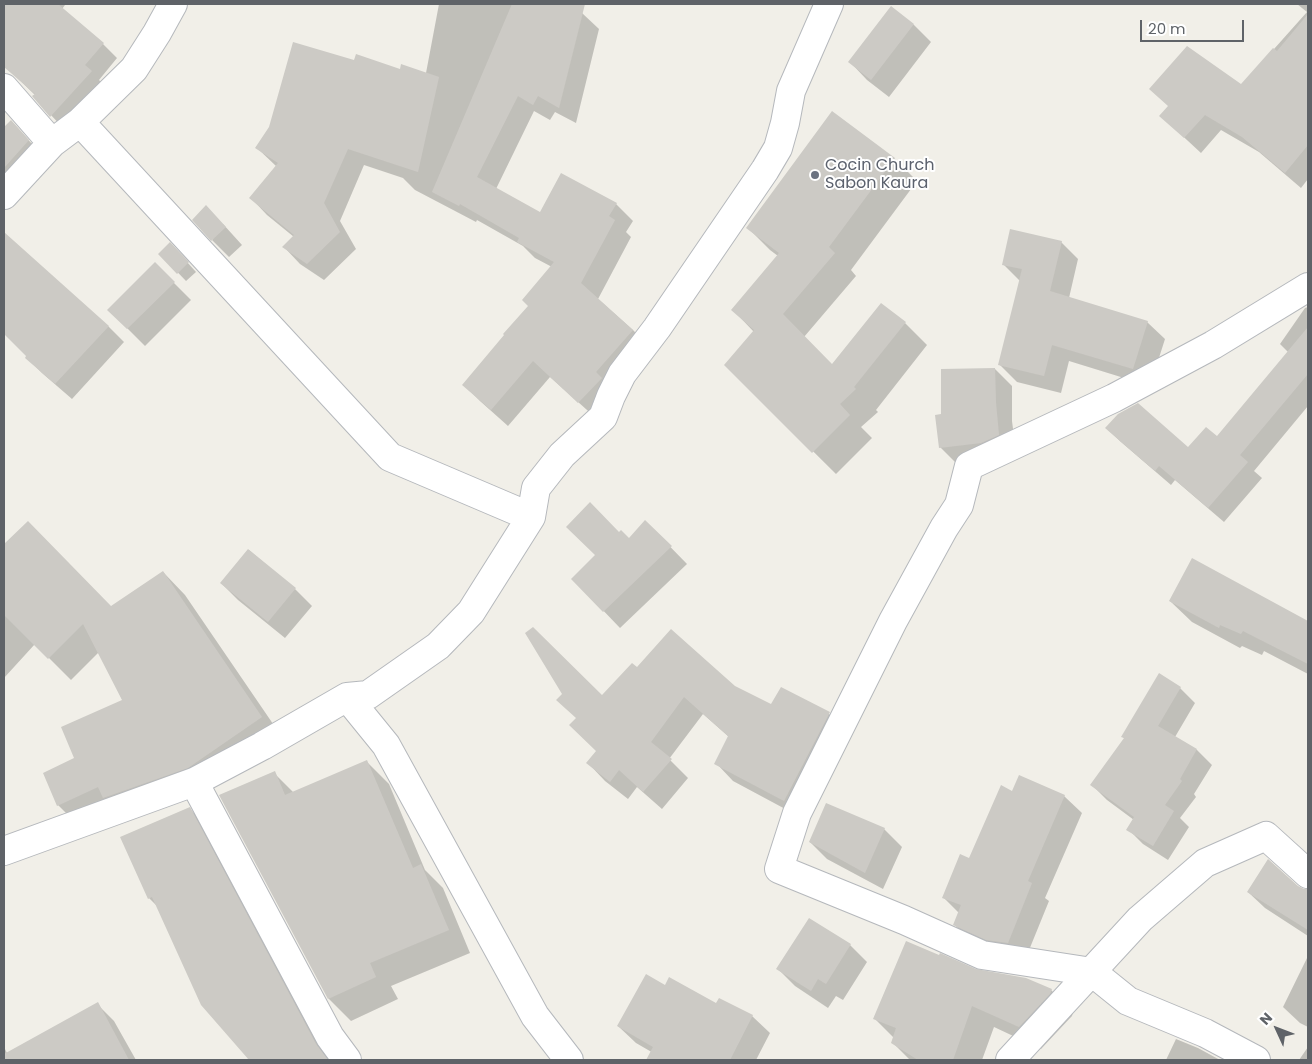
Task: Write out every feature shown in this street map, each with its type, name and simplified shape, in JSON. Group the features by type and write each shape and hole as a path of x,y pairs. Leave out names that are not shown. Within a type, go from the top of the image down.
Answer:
{"street":[{"path":"4,195 52,143 80,122 134,69 173,4"},
{"path":"4,851 194,782 262,746 347,697 368,695 438,646 456,628 471,612 531,517 536,488 562,455 603,418 622,374 657,328 765,170 778,148 791,91 829,4"},
{"path":"4,88 52,143"},
{"path":"80,122 390,457 531,517"},
{"path":"1256,1060 1205,1033 1128,1001 1092,972 982,955 904,920 779,869 797,813 893,621 944,528 959,505 968,466 1114,398 1213,345 1308,287"},
{"path":"347,697 386,745 535,1016 569,1060"},
{"path":"194,782 330,1037 346,1060"},
{"path":"1010,1060 1140,919 1205,863 1266,836 1308,874"}],"building":[{"path":"4,4 58,4 104,43 85,65 92,71 50,117 32,96 35,94 4,67"},
{"path":"512,4 585,4 559,108 538,96 533,105 518,96 477,177 540,212 561,173 617,203 609,216 615,220 581,283 633,330 596,372 602,378 578,403 533,361 491,410 462,385 528,306 522,300 554,262 517,242 519,238 460,204 459,206 432,192"},
{"path":"891,6 914,24 871,80 848,62"},
{"path":"1308,14 1308,145 1285,173 1242,137 1205,115 1184,138 1159,116 1168,106 1149,89 1187,46 1241,84 1273,48 1277,51"},
{"path":"293,42 354,60 356,54 400,69 401,64 439,77 418,172 348,149 324,203 340,232 307,264 282,247 294,235 249,198 278,163 255,148 269,127"},
{"path":"832,111 895,158 829,247 835,253 783,314 832,364 881,303 906,322 854,387 856,389 840,404 850,415 812,453 724,365 754,330 731,310 779,253 746,228"},
{"path":"11,120 29,140 4,168 4,127"},
{"path":"206,205 226,227 211,241 192,220"},
{"path":"1010,229 1062,241 1050,291 1148,321 1133,369 1052,345 1044,376 998,365 1022,269 1002,265"},
{"path":"4,232 109,326 55,384 25,358 26,356 4,334"},
{"path":"170,242 189,262 177,274 158,254"},
{"path":"155,262 175,282 127,329 107,310"},
{"path":"1308,327 1308,374 1240,455 1248,462 1208,508 1159,466 1155,471 1105,428 1118,414 1138,403 1188,447 1206,427 1217,436"},
{"path":"995,368 999,435 981,443 939,448 935,415 941,414 941,369"},
{"path":"590,502 619,532 621,530 629,538 645,520 672,546 603,612 571,579 595,555 566,527"},
{"path":"28,521 111,606 163,571 262,717 188,768 103,798 98,787 57,806 43,773 74,758 61,727 122,700 83,624 48,659 4,615 4,544"},
{"path":"248,549 296,588 268,622 220,583"},
{"path":"1192,558 1308,621 1308,664 1243,631 1241,634 1220,625 1219,628 1169,601"},
{"path":"533,627 602,695 632,663 637,667 671,629 735,686 771,704 781,687 830,712 784,801 714,764 728,736 684,697 651,742 672,759 643,792 619,770 610,782 586,763 596,751 569,725 576,718 556,700 562,694 525,633"},
{"path":"1159,673 1181,687 1158,726 1197,749 1180,779 1182,781 1165,805 1174,811 1153,846 1126,830 1134,817 1090,785 1124,738 1121,737"},
{"path":"367,760 413,868 421,864 449,930 370,963 376,977 328,999 219,795 275,771 285,795"},
{"path":"1019,775 1065,795 1028,881 1032,883 1008,943 986,940 953,925 961,905 942,898 960,854 969,858 1001,785 1012,791"},
{"path":"826,803 885,828 865,873 809,842"},
{"path":"190,807 316,1044 328,1060 249,1060 201,1005 152,897 148,899 120,837"},
{"path":"1268,859 1298,886 1308,889 1308,930 1247,892"},
{"path":"809,918 851,944 826,984 818,979 811,991 776,969"},
{"path":"906,941 976,969 1026,978 1052,989 1050,994 1019,1027 972,1006 953,1060 918,1060 891,1043 896,1028 873,1019"},
{"path":"646,974 665,985 669,977 716,1003 719,998 753,1015 730,1060 646,1060 653,1047 617,1026"},
{"path":"98,1002 129,1060 4,1060 4,1054"}],"place":[{"name":"Cocin Church Sabon Kaura","path":"815,175"}]}
